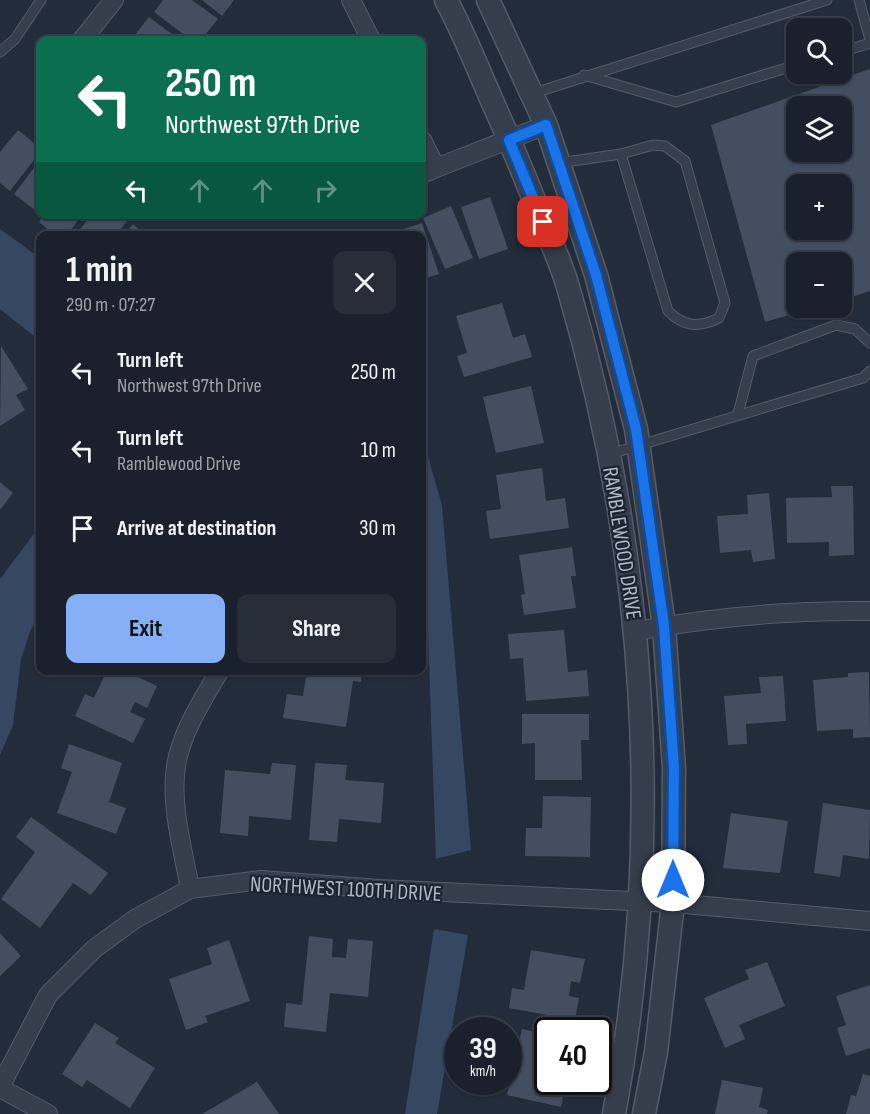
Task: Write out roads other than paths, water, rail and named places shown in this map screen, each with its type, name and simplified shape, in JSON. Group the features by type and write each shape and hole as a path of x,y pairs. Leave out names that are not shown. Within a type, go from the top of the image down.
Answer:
{"street":[{"path":"85,36 114,0"},
{"path":"351,0 369,36"},
{"name":"RAMBLEWOOD DRIVE","path":"446,0 509,140 568,284 610,454 636,631 645,766 641,903 627,1047 614,1114"},
{"name":"RAMBLEWOOD DRIVE","path":"488,0 546,125 596,275 638,447 664,626 674,768 673,903 656,1052 645,1114"},
{"path":"429,171 546,125"},
{"path":"636,631 818,610 870,611"},
{"path":"190,889 174,800 176,765 188,728 217,675"},
{"name":"NORTHWEST 100TH DRIVE","path":"0,1088 48,995 94,949 135,919 190,889 261,880 673,903 870,921"},
{"path":"0,1088 48,1114"}],"lane":[{"path":"0,52 15,39 41,0"},
{"path":"531,94 584,75 827,0"},
{"path":"852,48 870,42 859,0"},
{"path":"584,75 676,102 786,68"},
{"path":"558,163 621,154 653,145 665,146 686,161 725,303 719,318 706,325 693,325 679,322 668,311 621,154"},
{"path":"738,414 753,356 836,326 855,328 870,343"},
{"path":"610,454 863,378 870,371"}],"water":[{"path":"0,229 36,255 36,338 0,309"},
{"path":"426,450 442,505 471,850 436,859 426,627"},
{"path":"36,531 36,622 31,629 21,659 13,725 0,755 0,579"},
{"path":"434,929 468,935 454,1017 444,1017 444,1074 437,1114 405,1114"}]}
